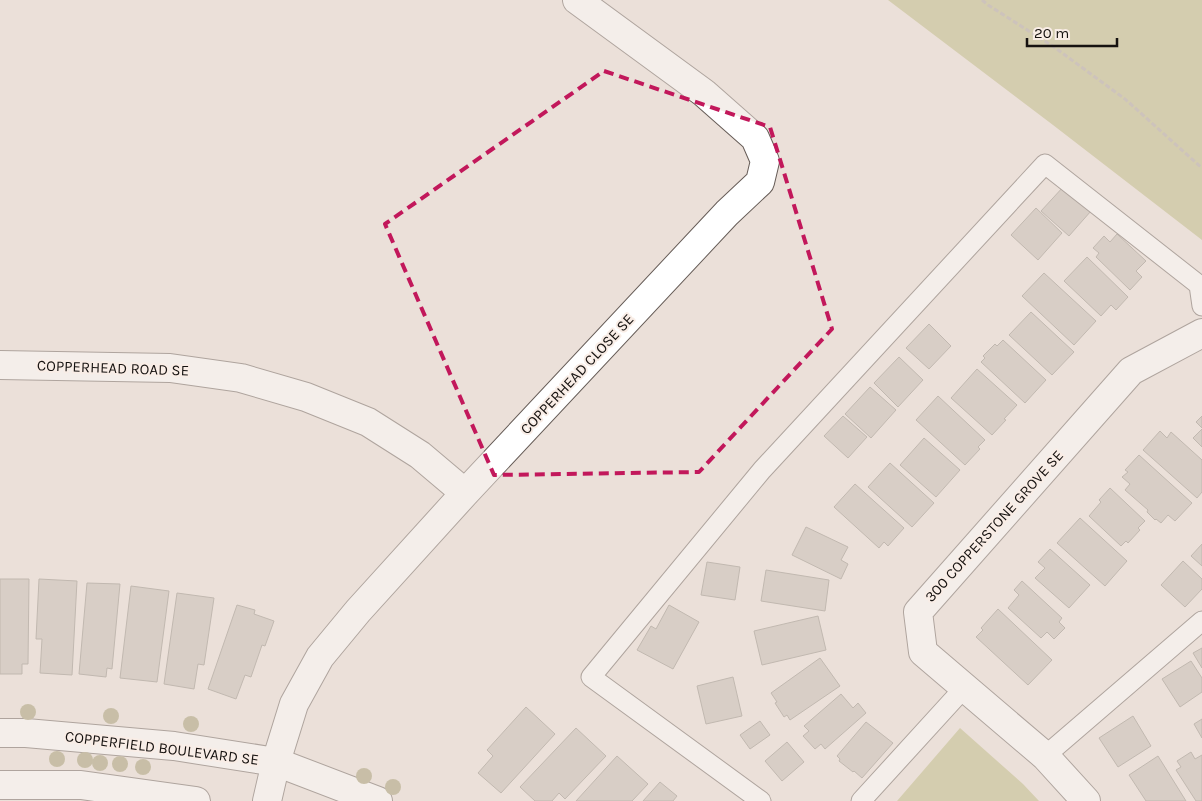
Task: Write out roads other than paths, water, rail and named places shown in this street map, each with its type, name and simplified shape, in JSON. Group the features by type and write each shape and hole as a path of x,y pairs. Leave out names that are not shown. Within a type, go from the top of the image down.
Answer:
{"street":[{"name":"COPPERHEAD CLOSE SE","path":"267,801 276,762 294,704 320,657 358,611 465,493 726,213 760,182 765,161 755,138 704,93 576,0"},
{"name":"300 COPPERSTONE GROVE SE","path":"1086,801 1045,756 923,652 918,612 1131,372 1202,333"},
{"name":"COPPERHEAD ROAD SE","path":"0,365 170,368 241,378 306,397 368,422 420,455 465,493"},
{"name":"COPPERFIELD BOULEVARD SE","path":"0,733 26,733 174,746 276,762 378,801"},
{"path":"0,785 81,785 196,801"}],"lane":[{"path":"761,801 591,677 762,470 1045,164 1199,285 1202,306"},
{"path":"1045,756 1202,621"},
{"path":"861,801 964,688"}]}
